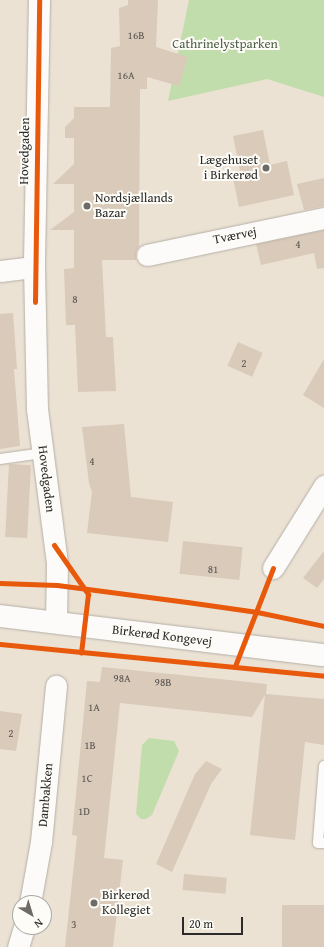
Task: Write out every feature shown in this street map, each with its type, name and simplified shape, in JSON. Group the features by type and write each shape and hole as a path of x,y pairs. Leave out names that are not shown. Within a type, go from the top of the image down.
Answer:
{"main road":[{"name":"Birkerød Kongevej","path":"0,616 324,655"}],"street":[{"name":"Hovedgaden","path":"39,0 34,267 37,410 57,564 56,622"},
{"name":"Tværvej","path":"146,255 324,218"},
{"path":"0,271 34,267"},
{"path":"273,568 324,486"},
{"name":"Dambakken","path":"31,895 41,842 56,686"},
{"path":"18,947 22,935"}],"lane":[{"path":"0,460 43,453"},
{"path":"324,766 318,843 324,843"}],"green space":[{"name":"Cathrinelystparken","path":"189,0 324,0 324,97 267,79 168,101"},
{"path":"149,738 174,741 179,751 152,815 146,819 141,819 136,814 142,745"}],"building":[{"path":"128,0 158,0 156,47 188,57 179,86 147,77 147,89 140,89 139,246 136,252 136,260 102,260 106,337 113,337 116,391 78,392 75,325 66,325 64,269 74,268 74,230 50,230 74,212 74,184 53,184 74,164 74,138 65,138 65,127 74,118 74,107 110,107 111,48 120,46 119,8 128,5"},
{"name":"Lægehuset i Birkerød","path":"263,130 270,165 287,161 294,195 239,207 232,173 240,171 233,136"},
{"path":"324,178 324,206 304,210 297,184"},
{"path":"324,230 324,268 317,269 314,253 261,265 256,244"},
{"path":"13,313 17,369 14,369 20,446 0,449 0,314"},
{"path":"238,342 263,353 252,377 227,366"},
{"path":"324,359 324,408 303,395"},
{"path":"124,424 131,497 173,502 168,542 87,533 92,492 89,483 82,427"},
{"path":"9,464 31,465 27,538 5,537"},
{"path":"183,541 243,547 239,580 180,574"},
{"path":"324,551 324,579 317,588 303,578"},
{"path":"102,667 267,684 266,694 324,699 324,745 305,742 295,840 250,835 265,695 252,717 120,703 104,858 123,860 113,947 65,947 77,836 72,835 87,681 100,682"},
{"path":"0,711 22,714 16,751 0,749"},
{"path":"206,761 222,769 211,784 172,872 156,864 195,774"},
{"path":"184,874 227,878 225,894 183,890"},
{"path":"282,905 324,905 324,947 282,947"}],"cycle path":[{"path":"35,302 39,0"},
{"path":"54,545 88,594 81,653"},
{"path":"235,666 273,568"},
{"path":"0,583 57,585 187,602 257,612 324,626"},
{"path":"0,644 324,676"}],"place":[{"name":"Lægehuset i Birkerød","path":"266,168"},
{"name":"Nordsjællands Bazar","path":"87,206"},
{"name":"Birkerød Kollegiet","path":"94,903"}]}
